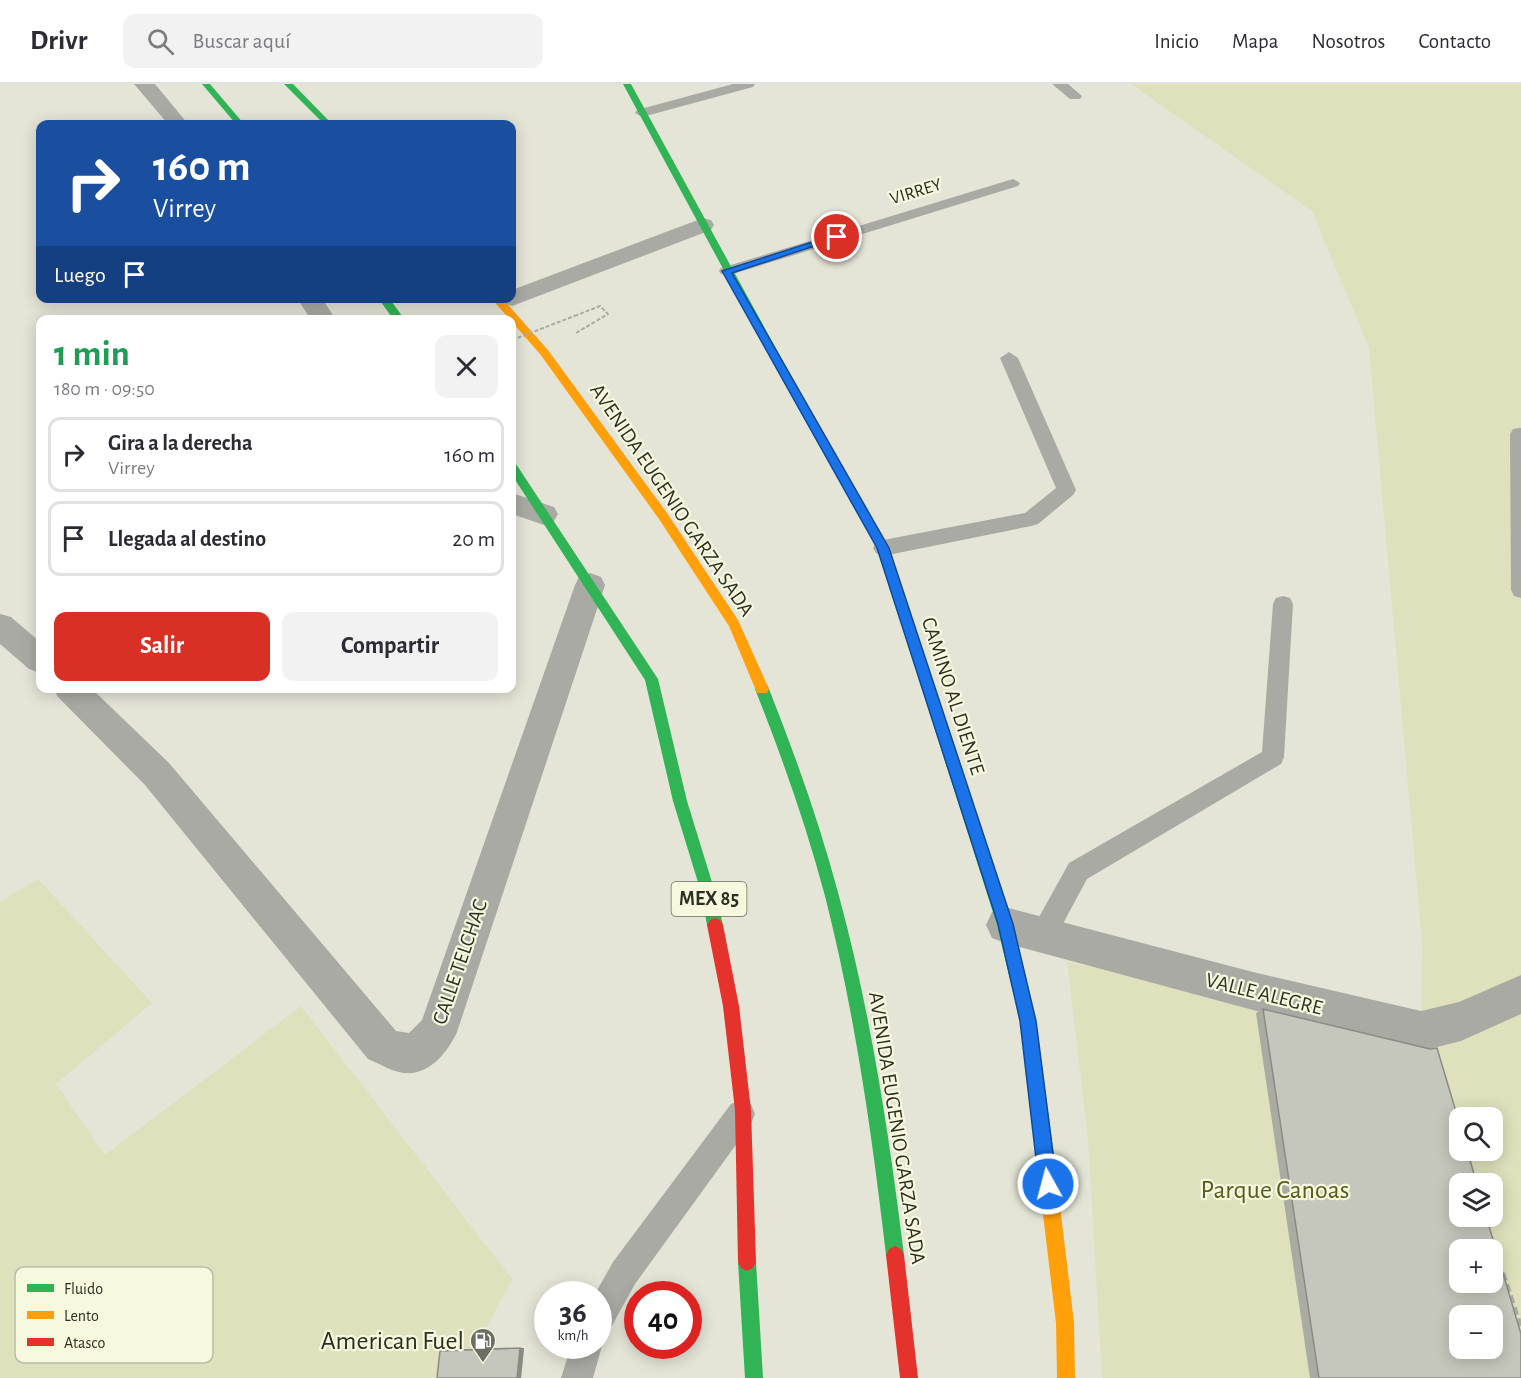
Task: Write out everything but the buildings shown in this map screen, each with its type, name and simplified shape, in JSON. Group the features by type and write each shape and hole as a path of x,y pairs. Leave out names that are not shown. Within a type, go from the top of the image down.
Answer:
{"main road":[{"path":"206,84 237,120"},
{"path":"288,84 324,120"},
{"name":"CAMINO AL DIENTE","path":"627,84 727,271 883,548 1005,924 1028,1021 1065,1323 1066,1378"},
{"path":"325,102 327,120"},
{"path":"387,303 396,315"},
{"name":"AVENIDA EUGENIO GARZA SADA","path":"507,303 663,516 734,624 801,794 831,894 864,1031 886,1173 909,1378"},
{"name":"MEX 85","path":"516,473 651,679 680,801 708,892 731,1006 743,1110 744,1208 754,1378"}],"street":[{"path":"144,84 175,120"},
{"path":"516,295 703,225"},
{"path":"516,504 544,514"},
{"name":"CALLE TELCHAC","path":"74,693 157,774 382,1045 400,1053 418,1053 436,1032 590,585"},
{"path":"0,627 36,657"},
{"name":"VALLE ALEGRE","path":"1005,924 1275,997 1421,1031 1461,1021 1521,994"}],"lane":[{"path":"642,113 748,84"},
{"path":"1059,84 1075,96"},
{"name":"VIRREY","path":"727,271 1013,183"},
{"path":"883,548 1031,519 1066,490 1009,358"},
{"path":"1519,434 1521,590"},
{"path":"1043,935 1078,871 1273,757 1282,604"},
{"path":"612,1295 624,1273 743,1110"},
{"path":"577,1378 582,1359"}],"path":[{"path":"516,338 600,306 608,314 544,352"},
{"path":"1503,1273 1521,1327"}],"green space":[{"name":"Parque Canoas","path":"1131,84 1521,84 1521,1378 1102,1378 1088,1138 1067,962 1421,1031 1422,942 1369,348 1312,211"},
{"path":"38,879 152,1003 56,1084 105,1155 301,1006 512,1279 460,1378 0,1378 0,902"}],"traffic: fast":[{"path":"206,84 237,120"},
{"path":"288,84 324,120"},
{"path":"627,84 791,385"},
{"path":"387,303 396,315"},
{"path":"516,473 651,679 680,801 708,892 715,925"},
{"path":"891,572 1005,925 1028,1021 1047,1172"},
{"path":"762,689 789,757 812,826 849,967 876,1111 895,1255"},
{"path":"747,1262 754,1378"}],"traffic: slow":[{"path":"500,303 511,315"},
{"path":"516,320 544,352 663,516 734,624 762,689"},
{"path":"1047,1172 1065,1323 1066,1378"}],"traffic: jam":[{"path":"791,385 883,548 891,572"},
{"path":"715,925 731,1006 743,1110 747,1262"},
{"path":"895,1255 909,1378"}],"place":[{"name":"American Fuel","path":"483,1364"}],"route":[{"path":"837,237 727,271 883,548 1005,924 1028,1021 1048,1184"}]}
